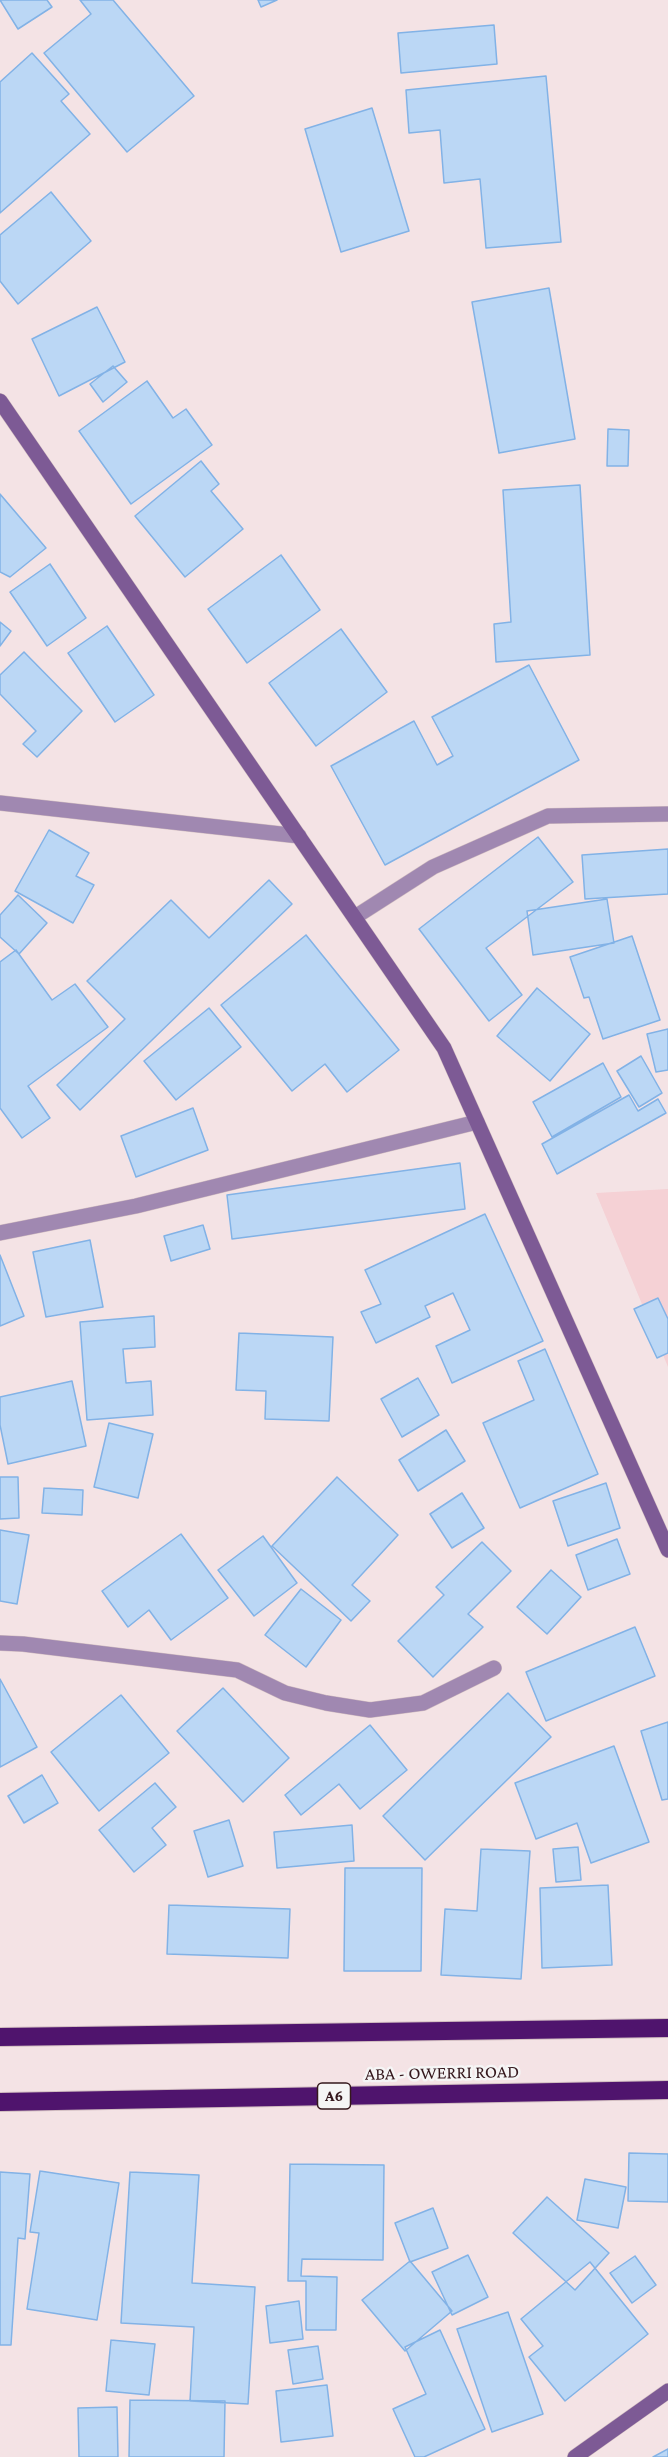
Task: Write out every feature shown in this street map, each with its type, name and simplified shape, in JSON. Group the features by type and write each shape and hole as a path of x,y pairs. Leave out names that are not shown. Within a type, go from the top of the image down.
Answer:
{"highway":[{"path":"0,2037 668,2028"},
{"name":"ABA - OWERRI ROAD","path":"0,2102 668,2090"}],"street":[{"path":"0,401 444,1048 668,1550"},
{"path":"0,803 299,836"},
{"path":"355,917 433,867 548,816 668,814"},
{"path":"0,1233 136,1206 477,1122"},
{"path":"0,1643 237,1670 285,1693 369,1710 423,1703 494,1668"},
{"path":"575,2457 668,2391"}],"shaded area":[{"path":"668,1189 668,1367 596,1193"}],"building":[{"path":"0,0 47,0 52,7 18,29"},
{"path":"80,0 113,0 194,96 127,152 44,53 91,14"},
{"path":"258,0 277,0 261,7"},
{"path":"494,25 497,64 401,73 398,33"},
{"path":"32,53 69,94 61,101 90,134 0,213 0,82"},
{"path":"546,76 561,242 486,248 480,179 444,183 440,130 409,133 406,90"},
{"path":"372,108 409,231 341,252 305,129"},
{"path":"51,192 91,241 18,304 0,281 0,235"},
{"path":"549,288 575,439 499,453 472,302"},
{"path":"97,307 125,362 59,396 32,339"},
{"path":"113,366 127,382 103,402 90,384"},
{"path":"147,381 173,418 186,409 212,445 131,504 79,431"},
{"path":"608,429 629,430 628,466 607,466"},
{"path":"201,461 219,484 211,491 243,529 185,577 135,516"},
{"path":"580,485 590,655 496,662 494,624 511,622 503,490"},
{"path":"0,494 46,548 10,577 0,572"},
{"path":"281,555 320,610 247,663 208,609"},
{"path":"50,564 86,618 47,646 10,592"},
{"path":"0,622 11,631 0,646"},
{"path":"107,626 154,695 115,722 68,653"},
{"path":"341,629 387,692 316,746 269,683"},
{"path":"24,652 82,711 37,757 23,744 36,731 0,694 0,675"},
{"path":"529,665 579,760 385,865 331,766 414,721 437,765 453,756 432,717"},
{"path":"49,830 89,853 76,876 94,885 73,923 15,891"},
{"path":"538,837 573,882 486,948 522,995 489,1021 419,929"},
{"path":"668,849 668,894 585,899 582,855"},
{"path":"269,880 292,904 80,1110 57,1085 125,1019 87,981 171,900 209,938"},
{"path":"18,895 47,923 19,954 0,937 0,915"},
{"path":"607,899 614,943 533,955 527,911"},
{"path":"306,935 399,1050 347,1092 325,1064 292,1091 221,1005"},
{"path":"632,936 660,1020 603,1039 589,997 584,998 570,957"},
{"path":"16,950 52,1000 75,984 108,1027 28,1086 50,1118 22,1138 0,1108 0,962"},
{"path":"537,988 590,1034 550,1081 497,1036"},
{"path":"209,1008 241,1047 176,1100 144,1061"},
{"path":"668,1029 668,1070 656,1072 647,1034"},
{"path":"641,1056 662,1093 639,1107 617,1071"},
{"path":"603,1063 621,1097 552,1137 533,1102"},
{"path":"629,1095 638,1111 658,1099 666,1113 557,1174 542,1144"},
{"path":"193,1108 208,1150 136,1177 121,1136"},
{"path":"460,1163 465,1209 232,1239 227,1195"},
{"path":"485,1214 543,1341 452,1383 436,1346 470,1330 453,1293 425,1306 430,1317 376,1343 361,1312 381,1304 365,1270"},
{"path":"203,1225 210,1249 171,1261 164,1236"},
{"path":"90,1240 103,1307 46,1317 33,1252"},
{"path":"0,1255 24,1316 0,1326"},
{"path":"658,1298 668,1319 668,1353 657,1358 634,1309"},
{"path":"154,1316 155,1347 123,1349 126,1383 151,1381 153,1415 87,1420 80,1322"},
{"path":"239,1333 333,1337 329,1421 265,1419 266,1391 236,1390"},
{"path":"545,1349 598,1474 520,1508 483,1423 534,1400 518,1361"},
{"path":"418,1378 439,1415 402,1437 381,1399"},
{"path":"72,1381 86,1446 8,1464 0,1425 0,1397"},
{"path":"109,1423 153,1434 138,1498 94,1487"},
{"path":"446,1430 465,1461 418,1491 399,1460"},
{"path":"0,1477 18,1477 19,1518 0,1519"},
{"path":"337,1477 398,1535 352,1585 370,1601 351,1621 272,1546"},
{"path":"606,1483 620,1528 568,1546 553,1501"},
{"path":"44,1488 83,1490 82,1515 42,1513"},
{"path":"462,1493 484,1528 452,1548 430,1514"},
{"path":"0,1530 29,1535 17,1604 0,1601"},
{"path":"181,1534 228,1598 171,1640 149,1610 128,1627 102,1591"},
{"path":"263,1536 297,1583 254,1616 218,1570"},
{"path":"617,1539 630,1574 588,1590 576,1555"},
{"path":"482,1542 511,1571 468,1614 483,1627 433,1677 398,1641 444,1595 436,1587"},
{"path":"551,1570 581,1597 547,1634 517,1607"},
{"path":"301,1589 341,1620 306,1667 265,1635"},
{"path":"635,1627 655,1676 546,1721 526,1672"},
{"path":"0,1679 37,1747 0,1767"},
{"path":"223,1688 289,1758 243,1802 177,1731"},
{"path":"508,1693 551,1737 425,1860 383,1816"},
{"path":"121,1695 169,1753 99,1811 51,1752"},
{"path":"668,1722 668,1799 662,1800 641,1731"},
{"path":"370,1725 407,1770 360,1809 339,1784 301,1815 285,1795"},
{"path":"614,1746 649,1842 591,1863 577,1823 536,1839 515,1783"},
{"path":"42,1775 58,1803 24,1823 8,1796"},
{"path":"155,1783 176,1807 152,1828 166,1845 134,1872 99,1830"},
{"path":"229,1820 243,1866 208,1877 194,1831"},
{"path":"352,1825 354,1861 277,1868 274,1832"},
{"path":"578,1847 581,1880 556,1882 553,1849"},
{"path":"481,1849 530,1851 521,1979 441,1975 445,1909 477,1911"},
{"path":"345,1868 422,1868 421,1971 344,1971"},
{"path":"608,1885 612,1965 542,1968 540,1888"},
{"path":"169,1905 290,1909 288,1958 167,1954"},
{"path":"629,2153 668,2154 668,2202 628,2201"},
{"path":"290,2164 384,2165 383,2260 302,2259 301,2276 337,2277 336,2330 306,2330 306,2281 288,2281"},
{"path":"40,2171 119,2183 97,2320 27,2309 39,2233 30,2232"},
{"path":"0,2172 30,2174 25,2239 18,2238 11,2345 0,2345"},
{"path":"130,2172 199,2175 192,2283 255,2287 248,2404 190,2401 194,2327 121,2323"},
{"path":"585,2179 626,2187 618,2228 577,2220"},
{"path":"547,2197 609,2253 575,2290 513,2233"},
{"path":"433,2208 448,2248 410,2262 395,2223"},
{"path":"468,2255 488,2297 452,2315 432,2272"},
{"path":"635,2256 656,2285 632,2303 610,2273"},
{"path":"410,2261 452,2311 405,2351 362,2300"},
{"path":"590,2262 648,2334 565,2401 529,2357 543,2346 521,2319"},
{"path":"299,2301 303,2339 270,2343 266,2306"},
{"path":"508,2312 543,2414 492,2432 457,2329"},
{"path":"440,2330 485,2429 424,2457 415,2457 393,2409 426,2394 405,2347"},
{"path":"111,2340 155,2344 149,2395 106,2391"},
{"path":"318,2346 323,2379 293,2384 288,2350"},
{"path":"327,2385 333,2436 281,2442 276,2391"},
{"path":"130,2400 225,2401 224,2457 129,2457"},
{"path":"117,2407 118,2457 79,2457 78,2408"},
{"path":"668,2449 668,2457 653,2457"}]}
